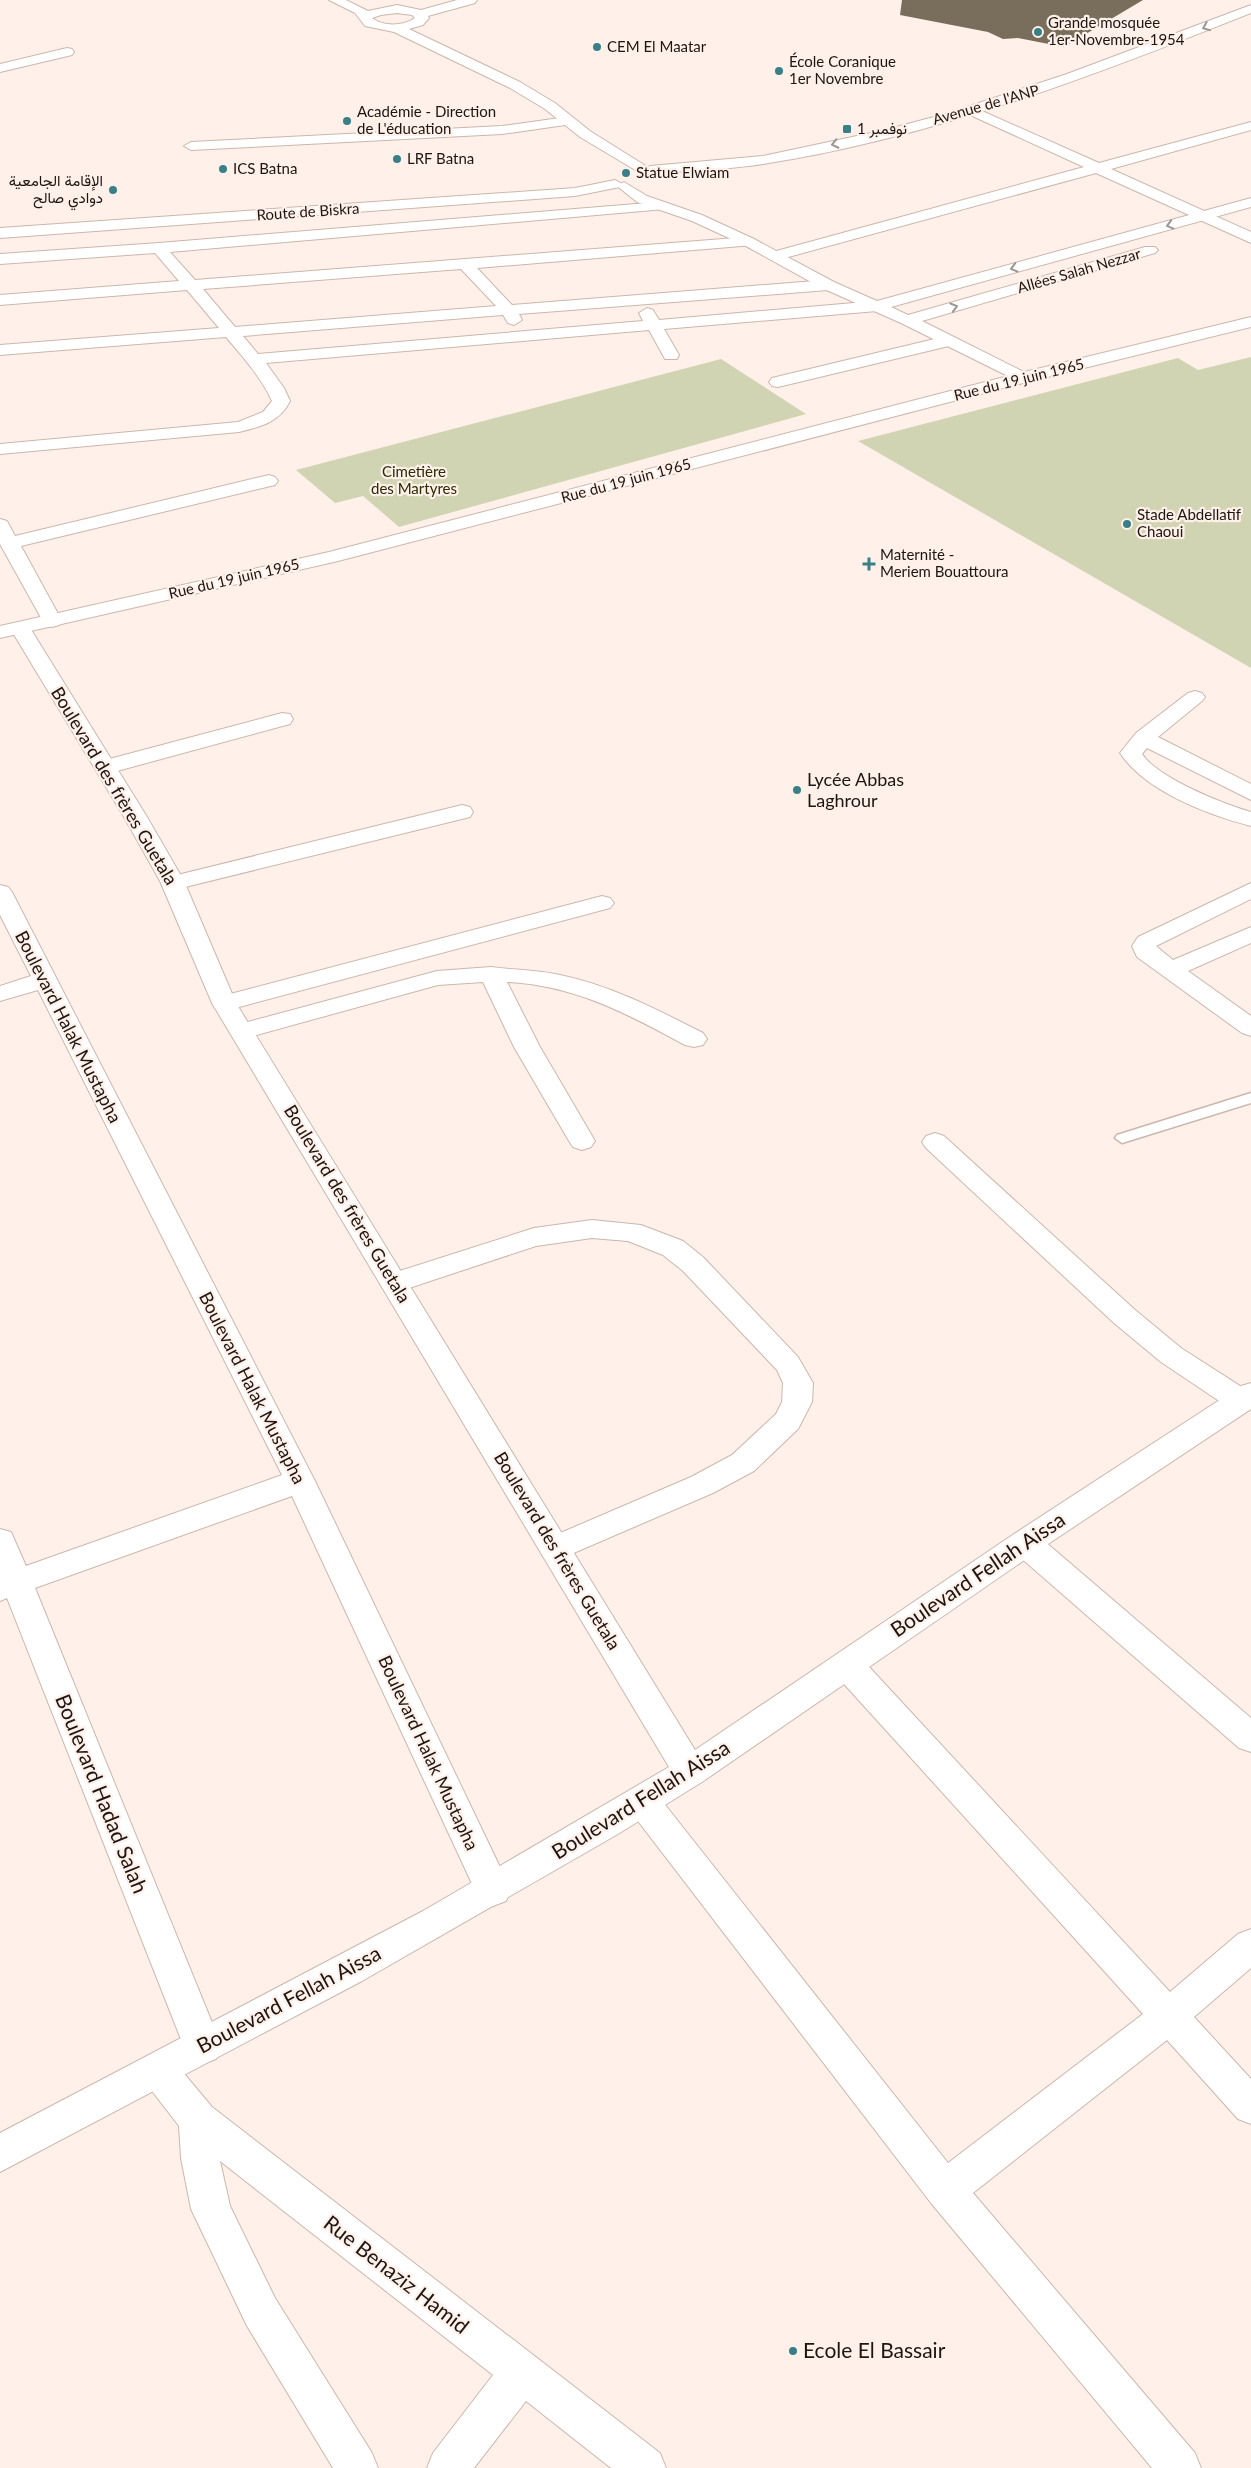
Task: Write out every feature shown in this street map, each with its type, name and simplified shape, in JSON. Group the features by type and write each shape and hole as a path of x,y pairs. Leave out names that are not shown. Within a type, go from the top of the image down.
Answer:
{"street":[{"path":"335,0 359,10 367,16"},
{"path":"353,0 390,9 408,10 446,0"},
{"path":"394,27 471,0"},
{"path":"367,16 390,9"},
{"path":"408,10 421,18 473,64"},
{"name":"Avenue de l'ANP","path":"613,178 624,168 652,179 738,167 973,111 1073,78 1250,10"},
{"path":"367,16 365,19 374,25 394,27 473,64 550,106 585,134 652,179 697,218"},
{"path":"0,68 68,52"},
{"path":"973,111 1251,238"},
{"path":"191,146 504,132 567,121"},
{"path":"775,256 1251,126"},
{"path":"585,134 613,178 637,196 697,218 749,242 828,285 907,320 1022,378"},
{"name":"Route de Biskra","path":"0,225 499,189 613,178"},
{"name":"Route de Biskra","path":"0,233 575,192 613,178"},
{"path":"254,360 876,306 1251,202"},
{"path":"0,259 159,248 660,206"},
{"path":"1211,234 1251,222"},
{"path":"0,300 749,242"},
{"name":"Allées Salah Nezzar","path":"907,320 1165,246"},
{"path":"0,449 239,426 263,420 278,410 282,401 275,388 230,331 159,248"},
{"path":"466,265 508,310 534,354"},
{"path":"0,350 828,285"},
{"path":"637,299 656,326 670,355"},
{"name":"Rue du 19 juin 1965","path":"10,630 340,554 1022,378 1251,322"},
{"path":"778,382 947,341"},
{"path":"9,554 269,481"},
{"path":"0,526 9,554 52,621"},
{"name":"Boulevard des frères Guetala","path":"10,630 106,767 173,883 224,1003 690,1772"},
{"path":"1195,697 1144,738 1132,753 1133,759 1142,769 1209,804 1251,819"},
{"path":"106,767 282,719"},
{"path":"1144,738 1251,793"},
{"path":"173,883 462,812"},
{"path":"1251,890 1146,942 1144,946 1146,952 1251,1028"},
{"name":"Boulevard Halak Mustapha","path":"0,892 300,1481 493,1890"},
{"path":"224,1003 602,903"},
{"path":"1171,970 1251,934"},
{"path":"242,1031 437,978 462,974 491,974 546,980 591,991 630,1004 694,1039"},
{"path":"491,974 527,1047 582,1141"},
{"path":"0,994 44,980"},
{"path":"935,1142 1124,1316 1172,1355 1248,1400"},
{"path":"394,1283 534,1237 592,1229 631,1232 673,1248 693,1264 788,1364 798,1383 797,1402 787,1421 743,1463 702,1485 555,1549"},
{"name":"Boulevard Fellah Aissa","path":"0,2153 203,2047 493,1890 643,1802 690,1772 1025,1542 1248,1400"},
{"path":"8,1585 300,1481"},
{"name":"Boulevard Hadad Salah","path":"0,1541 8,1585 203,2047"},
{"path":"1025,1542 1251,1738"},
{"path":"847,1665 1251,2106"},
{"path":"643,1802 945,2190 1180,2468"},
{"path":"945,2190 1169,2016 1251,1945"},
{"name":"Rue Benaziz Hamid","path":"158,2070 198,2120 645,2468"},
{"path":"198,2120 200,2158 211,2209 261,2312 357,2468"},
{"path":"448,2468 521,2373"}],"lane":[{"path":"1122,1138 1251,1098"}],"green space":[{"name":"Stade Abdellatif Chaoui","path":"1251,357 1251,668 858,441 1178,358 1198,370"},
{"name":"Cimetière des Martyres","path":"721,359 806,414 399,527 363,496 335,503 296,470"}],"building":[{"name":"Grande mosquée 1er-Novembre-1954","path":"902,0 1143,0 1064,47 1018,38 1003,39 988,32 900,15"}],"place":[{"name":"Grande mosquée 1er-Novembre-1954","path":"1038,32"},
{"name":"CEM El Maatar","path":"597,47"},
{"name":"École Coranique 1er Novembre","path":"779,71"},
{"name":"Académie - Direction de L'éducation","path":"347,121"},
{"name":"1 نوفمبر","path":"847,129"},
{"name":"LRF Batna","path":"397,159"},
{"name":"ICS Batna","path":"223,169"},
{"name":"Statue Elwiam","path":"626,173"},
{"name":"الإقامة الجامعية دوادي صالح","path":"113,190"},
{"name":"Stade Abdellatif Chaoui","path":"1127,524"},
{"name":"Maternité - Meriem Bouattoura","path":"869,564"},
{"name":"Lycée Abbas Laghrour","path":"797,790"},
{"name":"Ecole El Bassair","path":"793,2351"}]}
